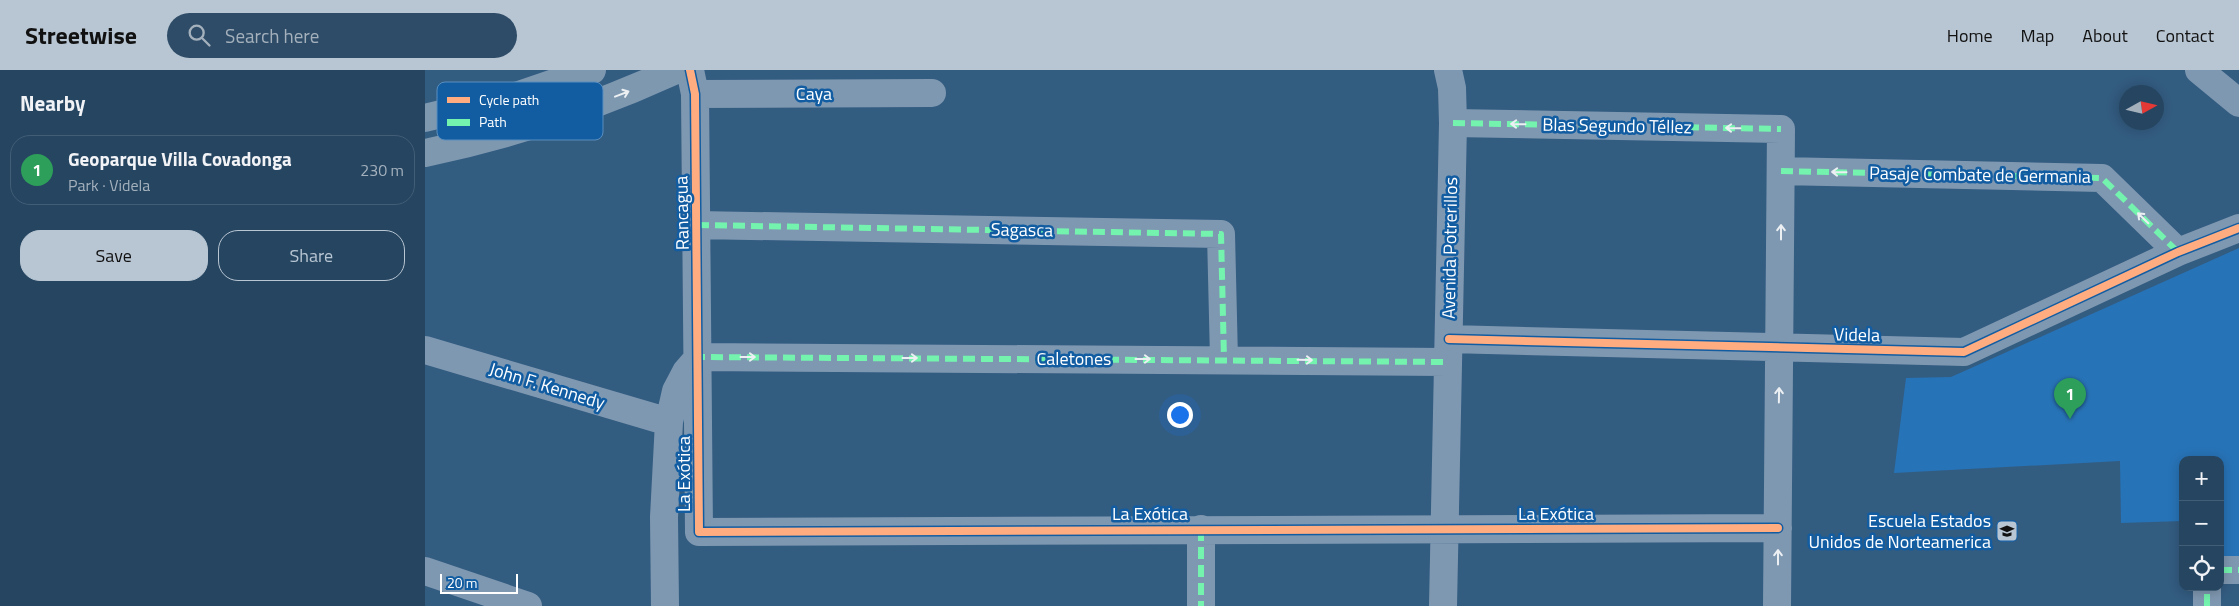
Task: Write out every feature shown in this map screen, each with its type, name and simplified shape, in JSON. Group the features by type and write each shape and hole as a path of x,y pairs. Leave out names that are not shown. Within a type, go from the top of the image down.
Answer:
{"highway":[{"path":"557,82 592,70"},
{"path":"603,102 676,70"},
{"path":"425,152 479,140"}],"street":[{"name":"Avenida Potrerillos","path":"1443,606 1453,123 1452,88 1448,70"},
{"path":"2199,70 2239,103"},
{"name":"Caya","path":"692,82 932,93"},
{"name":"Rancagua","path":"692,82 699,357"},
{"name":"Blas Segundo Téllez","path":"1453,123 1781,129 1781,171"},
{"path":"1777,606 1781,171"},
{"name":"Pasaje Combate de Germania","path":"1781,171 2101,178 2178,252"},
{"name":"Sagasca","path":"697,225 1221,234 1224,359"},
{"name":"Videla","path":"1449,350 1780,348 1964,352 2178,252 2239,228"},
{"name":"John F. Kennedy","path":"425,350 669,422"},
{"name":"Caletones","path":"699,357 1224,359 1449,350"},
{"path":"665,606 664,517 669,422 676,391 686,372 699,357"},
{"name":"La Exótica","path":"699,357 699,532 1778,528"},
{"path":"1201,529 1201,606"},
{"path":"2224,570 2239,570"},
{"path":"425,571 528,606"},
{"path":"2207,591 2207,606"}],"shaded area":[{"path":"2239,248 2239,568 2224,568 2224,456 2179,456 2179,521 2121,523 2120,461 1894,473 1906,378 1951,377"}],"marked path":[{"path":"1453,123 1781,129"},
{"path":"1781,171 2102,178 2178,252"},
{"path":"697,225 1221,234 1224,359"},
{"path":"699,363 699,357 1448,362"},
{"path":"1201,529 1201,606"},
{"path":"2224,570 2239,570"},
{"path":"2207,591 2207,606"}],"cycle path":[{"path":"690,70 695,94 699,532 1778,528"},
{"path":"1449,339 1964,352 2178,252 2239,228"}],"place":[{"name":"Geoparque Villa Covadonga","path":"2070,419"},
{"name":"Escuela Estados Unidos de Norteamerica","path":"2007,531"}]}
